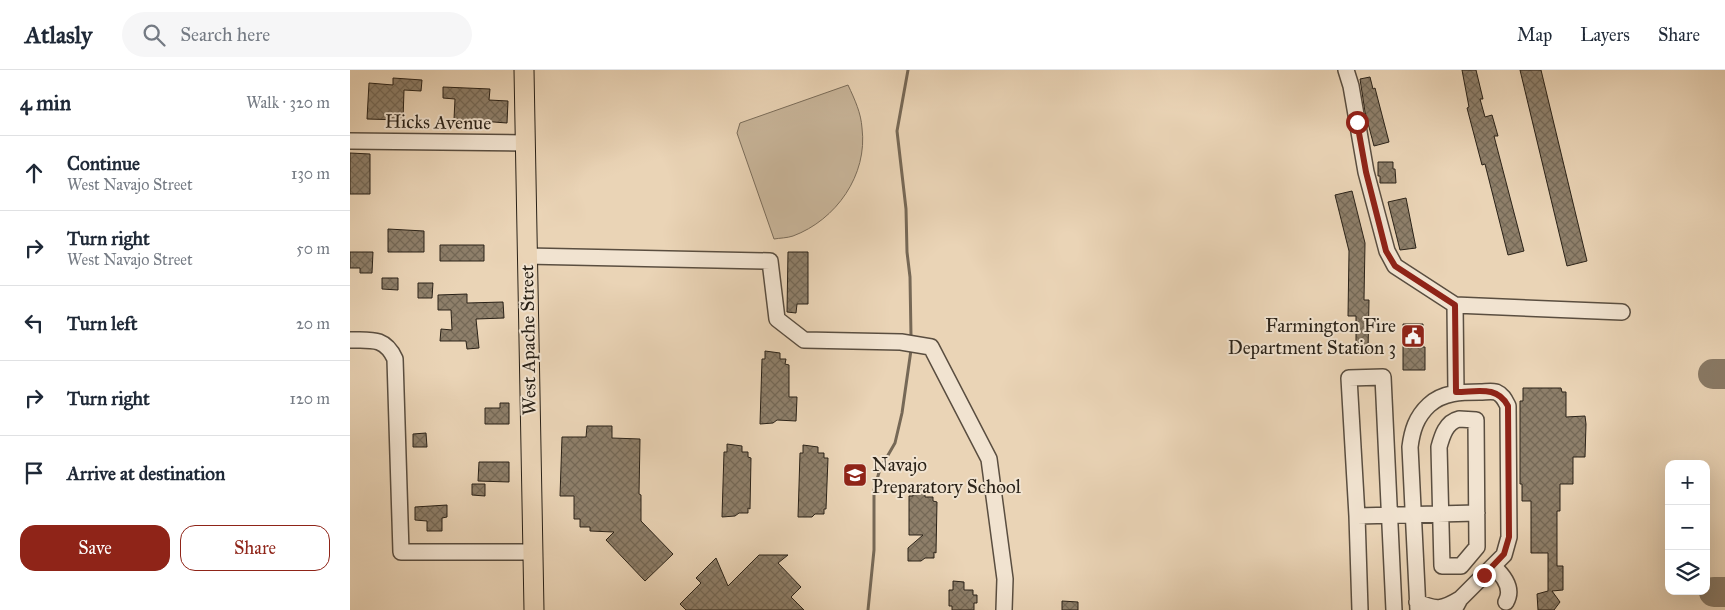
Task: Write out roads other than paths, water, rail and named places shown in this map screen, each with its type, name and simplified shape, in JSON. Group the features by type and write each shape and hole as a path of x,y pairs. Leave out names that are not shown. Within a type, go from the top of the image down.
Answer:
{"main road":[{"name":"West Apache Street","path":"524,70 534,610"}],"street":[{"path":"1346,70 1351,86 1366,172 1386,251 1395,266 1455,305 1622,312"},
{"name":"Hicks Avenue","path":"350,141 525,143"},
{"path":"526,256 770,260 777,319 804,340 901,342 931,347 989,459 1005,579 1004,610"},
{"path":"1455,305 1456,392"},
{"path":"350,340 379,342 386,345 395,359 401,552 533,552"},
{"path":"1360,610 1349,378 1383,377 1394,610"},
{"path":"1456,392 1495,392 1504,397 1508,406 1509,537 1504,554 1457,604 1438,609 1418,606 1410,447 1413,429 1420,416 1429,404 1441,398 1456,392"},
{"path":"1441,398 1453,421"},
{"path":"1459,419 1476,420 1477,513 1477,547 1461,566 1442,566 1438,447 1444,431 1453,421 1459,419"},
{"path":"1357,516 1477,513"},
{"path":"1493,566 1508,583 1509,590 1506,602"}],"waterway":[{"path":"908,70 897,131 906,209 911,336"},
{"path":"868,610 874,550 874,490 880,469 895,443 902,413 911,350"}],"place":[{"name":"Farmington Fire Department Station 3","path":"1413,336"},
{"name":"Navajo Preparatory School","path":"855,475"}]}
